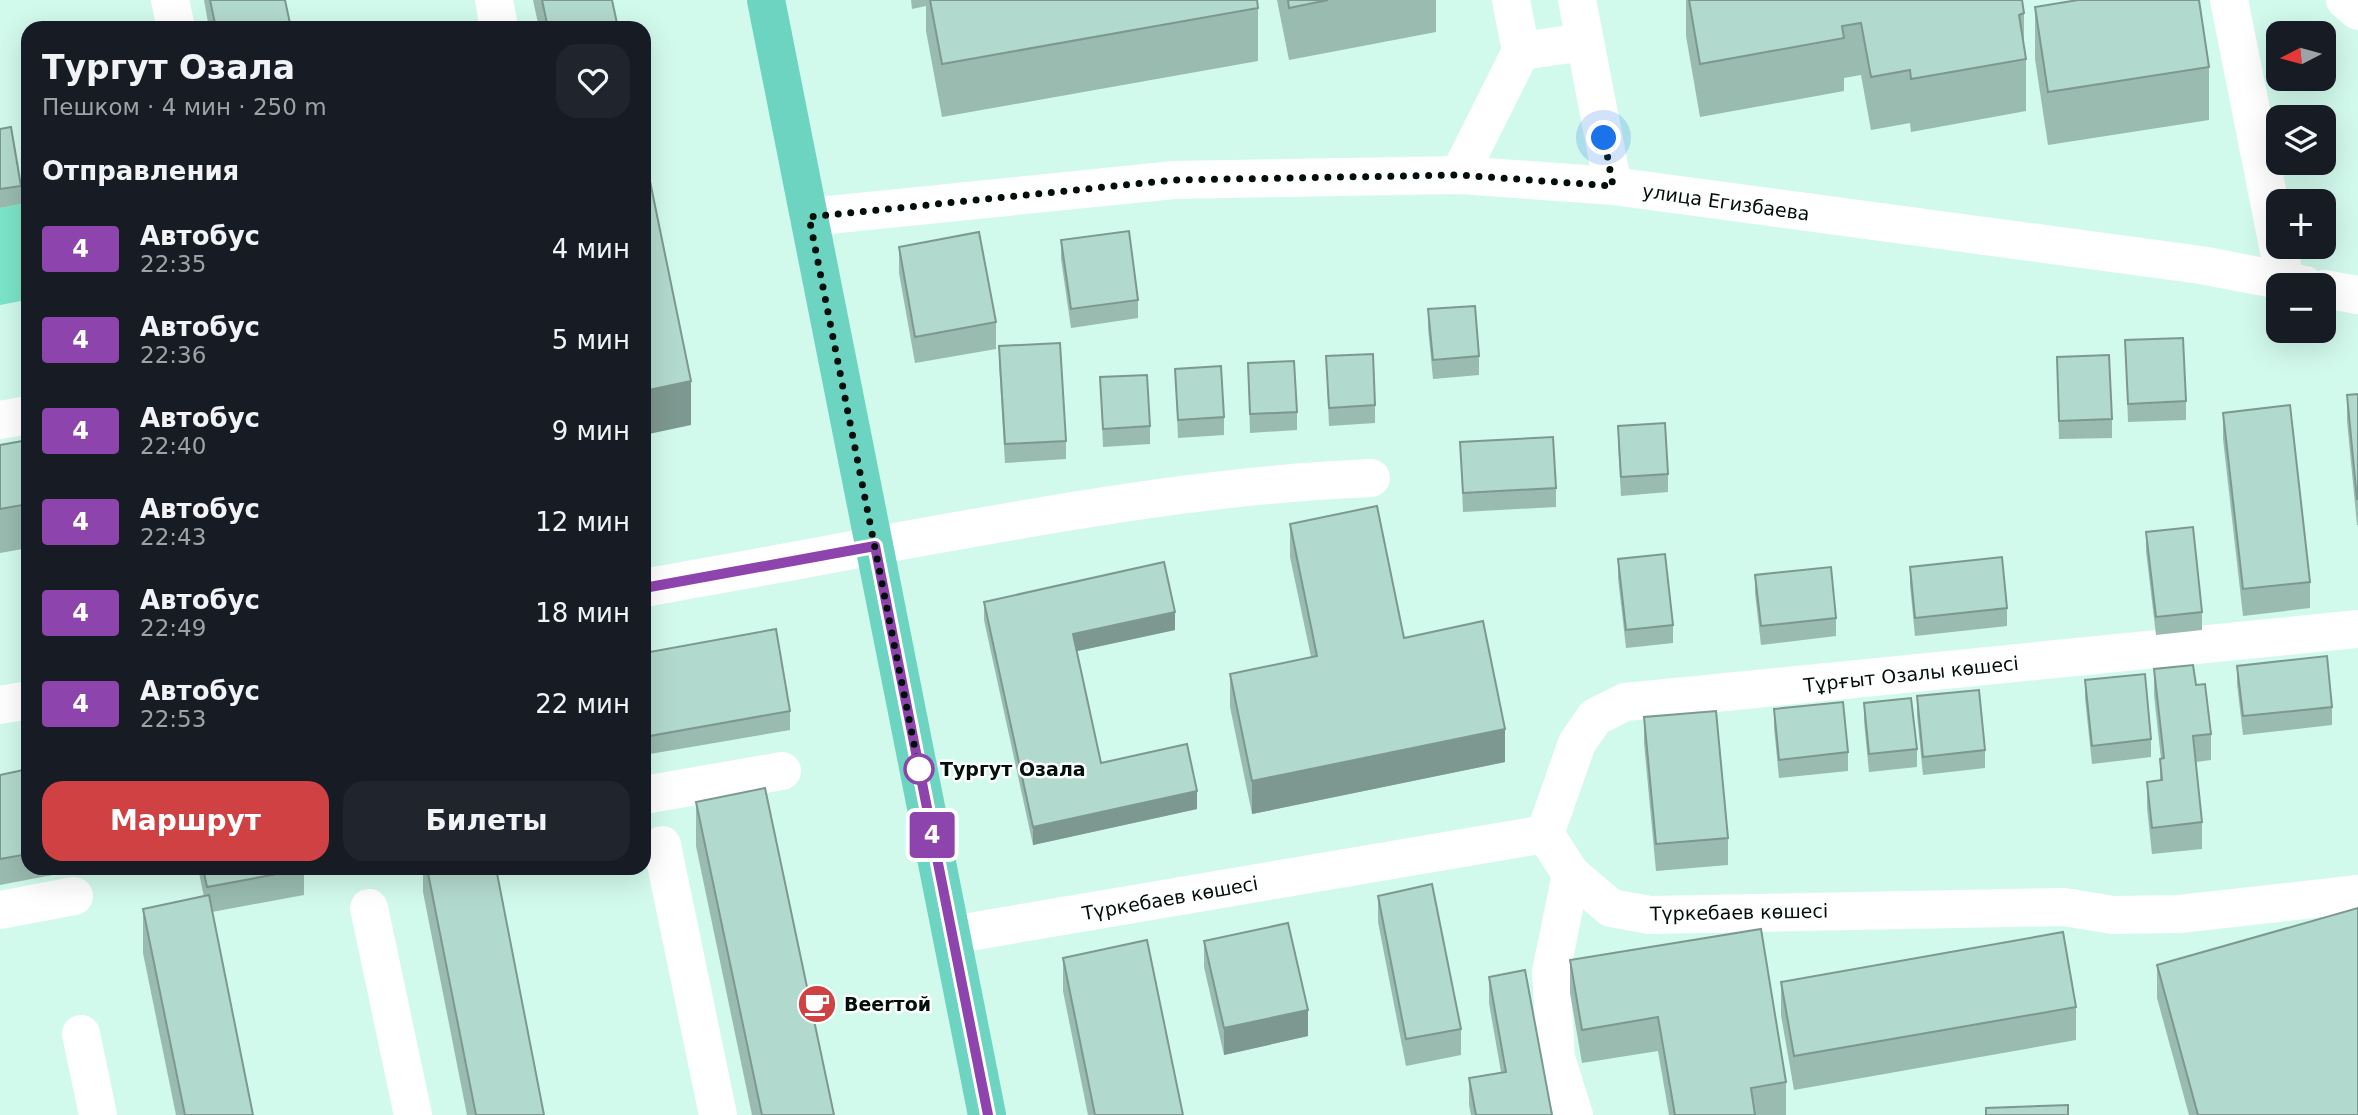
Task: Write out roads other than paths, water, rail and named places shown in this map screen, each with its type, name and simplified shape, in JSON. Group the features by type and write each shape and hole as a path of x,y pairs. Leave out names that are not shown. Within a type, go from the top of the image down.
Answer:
{"main road":[{"path":"766,0 988,1115"}],"street":[{"path":"170,0 174,21"},
{"path":"494,0 498,21"},
{"path":"1459,175 1521,51 1511,0"},
{"path":"1577,0 1613,186"},
{"path":"2229,0 2293,273"},
{"path":"2345,0 2358,11"},
{"path":"1521,51 1585,42"},
{"name":"улица Егизбаева","path":"809,217 1174,180 1459,175 1613,186 2201,265 2266,277"},
{"path":"2336,291 2358,295"},
{"path":"0,420 21,416"},
{"path":"651,587 949,531 1144,499 1304,481 1371,478"},
{"name":"Тұрғыт Озалы көшесі","path":"1545,834 1577,743 1595,717 1625,702 2358,629"},
{"path":"0,705 21,701"},
{"path":"651,794 782,771"},
{"name":"Түркебаев көшесі","path":"952,935 1545,834 1571,874 1611,908 1650,915 2064,907 2113,915 2179,914 2358,894"},
{"path":"662,845 718,1115"},
{"path":"1571,874 1551,972 1556,1058 1574,1115"},
{"path":"0,910 74,896"},
{"path":"369,908 413,1115"},
{"path":"81,1034 98,1115"}],"place":[{"name":"Тургут Озала","path":"919,769"},
{"name":"Beerтой","path":"817,1004"}]}
